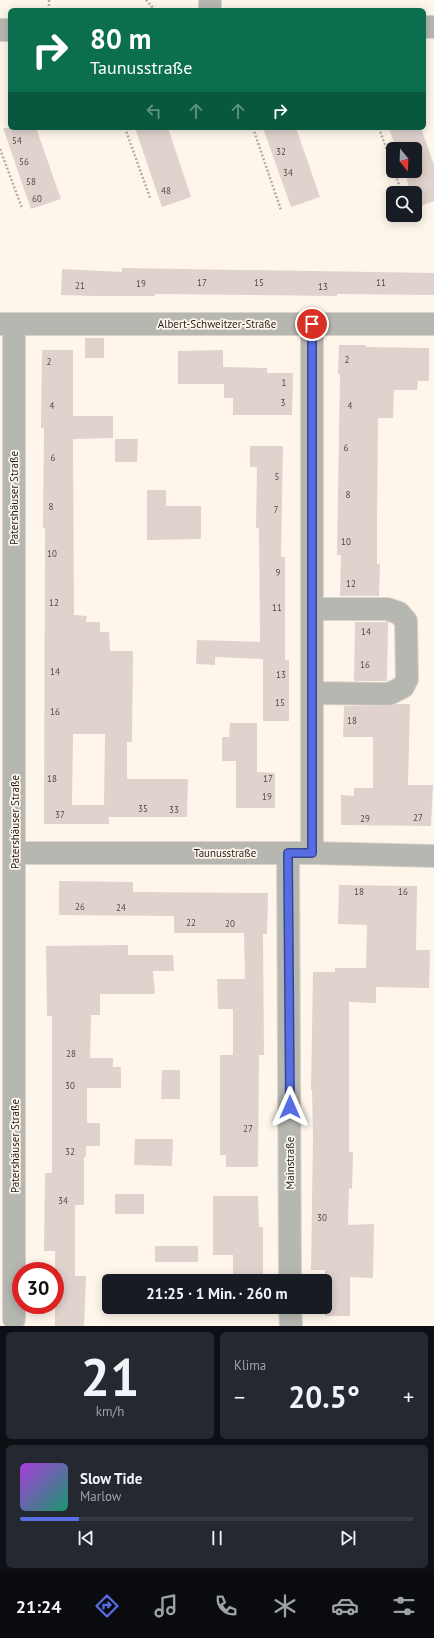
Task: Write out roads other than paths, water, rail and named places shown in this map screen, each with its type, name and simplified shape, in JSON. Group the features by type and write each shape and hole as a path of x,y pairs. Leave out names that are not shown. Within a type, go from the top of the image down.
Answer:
{"street":[{"name":"Albert-Schweitzer-Straße","path":"7,324 434,324"},
{"name":"Patershäuser Straße","path":"7,324 15,852 14,1319"},
{"path":"312,324 312,853"},
{"path":"312,609 387,609 399,613 406,621 407,679 403,687 389,694 312,693"},
{"name":"Taunusstraße","path":"15,852 312,853 434,856"},
{"name":"Mainstraße","path":"288,853 290,1274"},
{"path":"290,1314 291,1326"}]}
